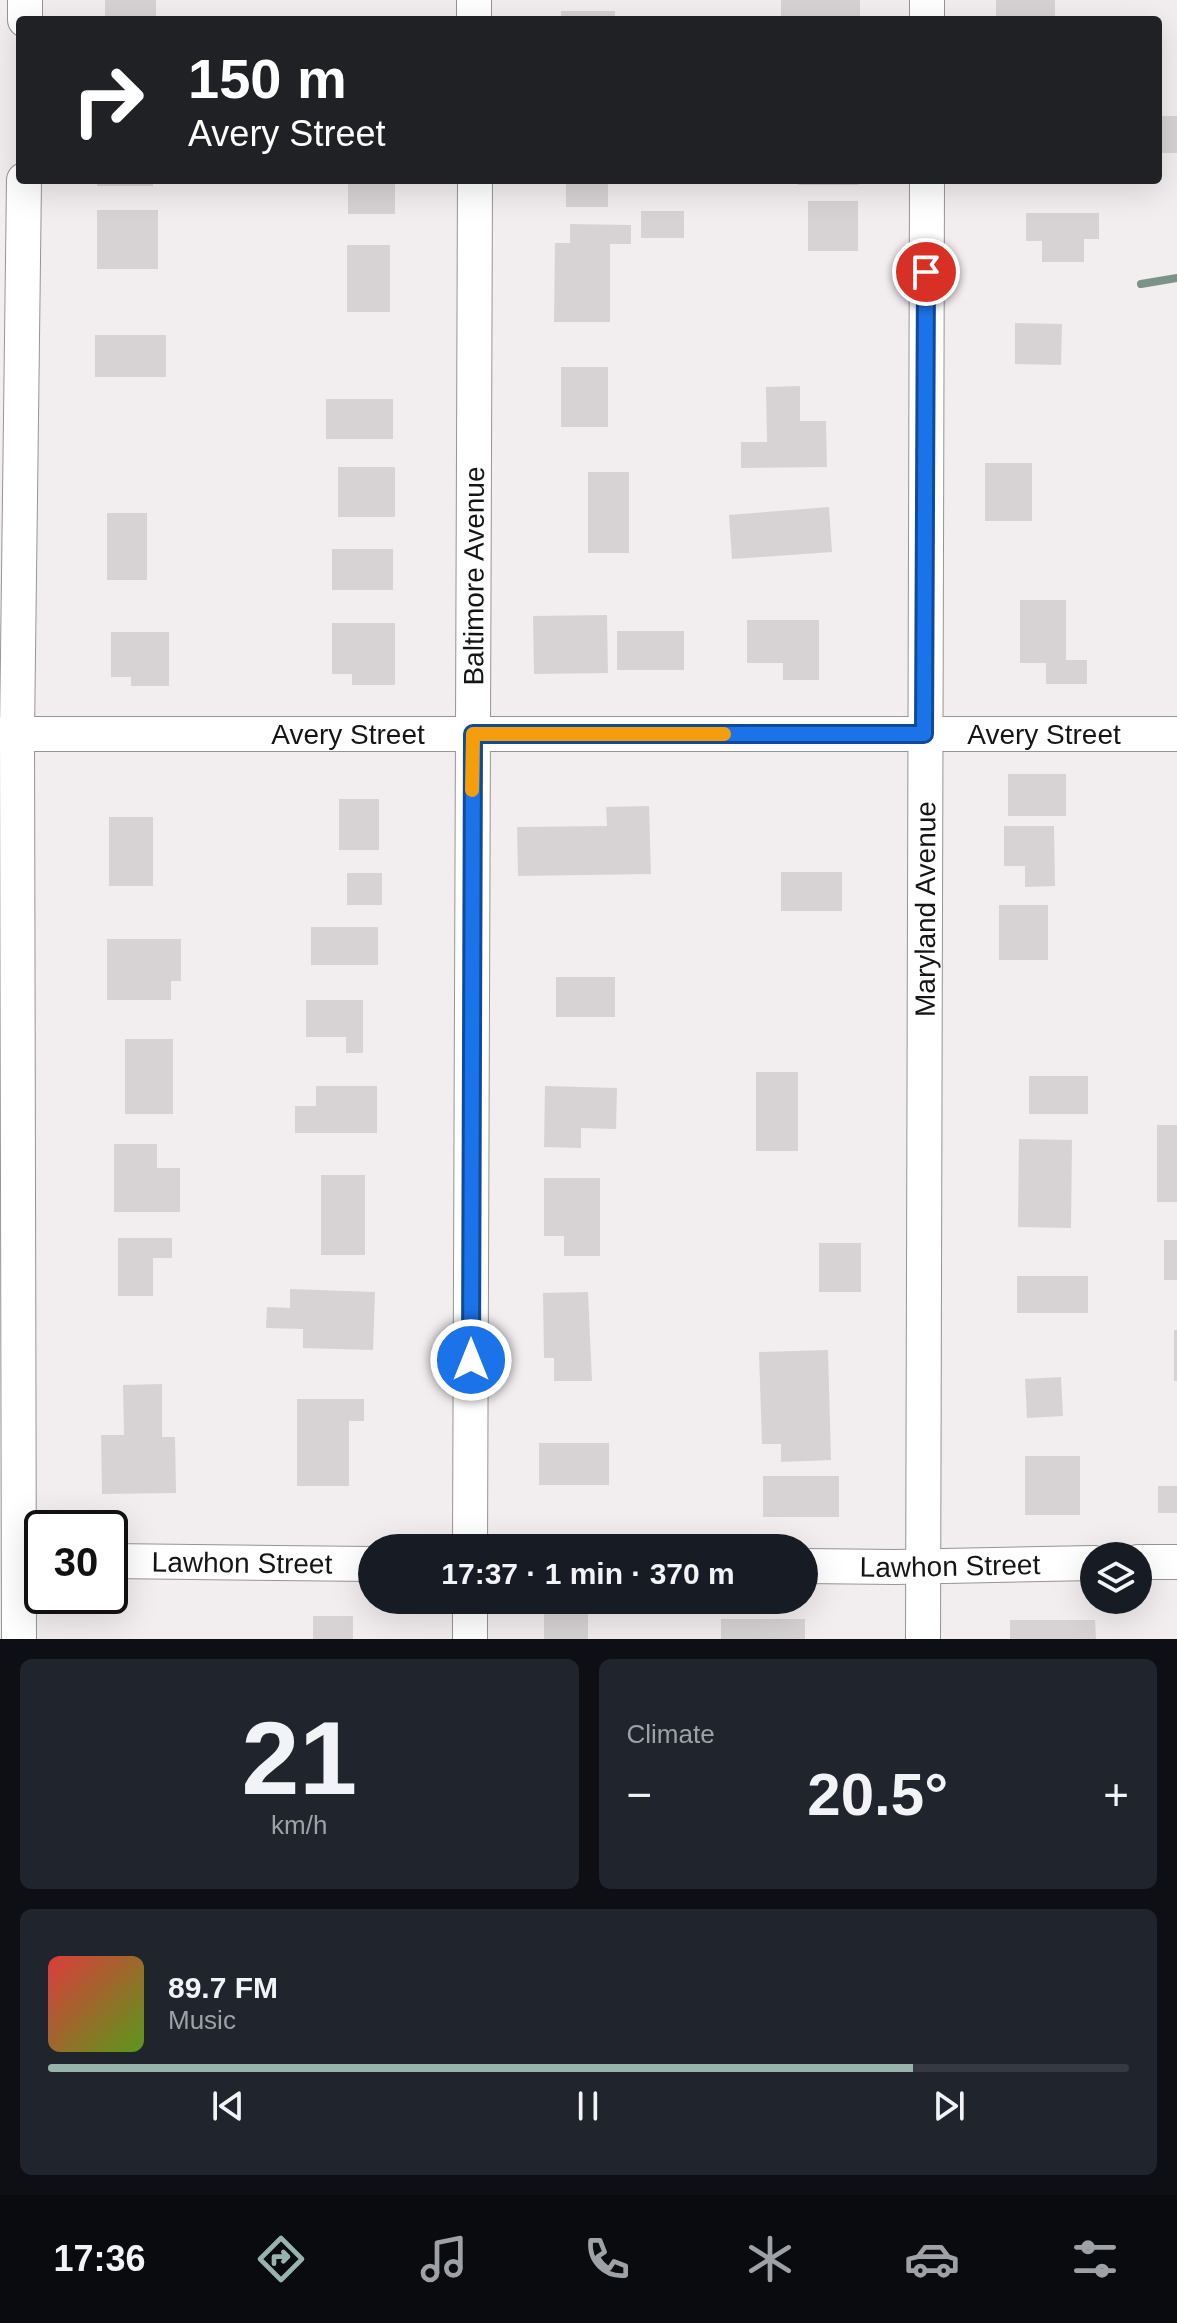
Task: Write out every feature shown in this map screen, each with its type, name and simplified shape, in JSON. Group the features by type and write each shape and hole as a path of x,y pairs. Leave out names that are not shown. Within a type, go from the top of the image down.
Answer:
{"street":[{"path":"19,1639 21,1561 9,734 24,184"},
{"name":"Baltimore Avenue","path":"470,1534 475,184"},
{"name":"Maryland Avenue","path":"923,1639 927,184"},
{"name":"Avery Street","path":"9,734 1177,734"},
{"name":"Lawhon Street","path":"128,1561 358,1564"},
{"path":"1152,1562 1177,1562"},
{"name":"Lawhon Street","path":"818,1566 1080,1563"},
{"path":"470,1614 470,1639"}],"building":[{"path":"105,0 156,0 156,16 105,16"},
{"path":"781,0 860,0 860,16 781,16"},
{"path":"996,0 1055,0 1055,16 996,16"},
{"path":"561,11 615,11 615,16 561,16"},
{"path":"1162,116 1177,116 1177,153 1162,153"},
{"path":"97,184 153,184 153,186"},
{"path":"348,184 395,184 395,214 348,214"},
{"path":"566,184 608,184 608,207 566,207"},
{"path":"798,184 859,184 859,185"},
{"path":"808,201 858,201 858,251 808,251"},
{"path":"97,210 158,210 158,269 97,269"},
{"path":"641,211 684,211 684,238 641,238"},
{"path":"1026,213 1099,213 1099,239 1084,239 1084,262 1042,262 1042,241 1026,241"},
{"path":"570,224 631,225 631,244 610,244 610,322 554,322 555,243 570,243"},
{"path":"347,245 390,245 390,312 347,312"},
{"path":"1015,323 1062,324 1061,365 1015,364"},
{"path":"95,335 166,335 166,377 95,377"},
{"path":"561,367 608,367 608,427 561,427"},
{"path":"800,386 800,421 826,421 827,467 741,468 741,442 767,442 766,387"},
{"path":"326,399 393,399 393,439 326,439"},
{"path":"985,463 1032,463 1032,521 985,521"},
{"path":"338,467 395,467 395,517 338,517"},
{"path":"588,472 629,472 629,553 588,553"},
{"path":"829,507 832,552 732,559 729,515"},
{"path":"107,513 147,513 147,580 107,580"},
{"path":"332,549 393,549 393,590 332,590"},
{"path":"1020,600 1066,600 1066,660 1087,660 1087,684 1046,684 1046,663 1020,663"},
{"path":"607,615 608,673 534,674 533,616"},
{"path":"747,620 819,620 819,680 783,680 783,663 747,663"},
{"path":"332,623 395,623 395,685 352,685 352,674 332,674"},
{"path":"617,631 684,631 684,670 617,670"},
{"path":"111,632 169,632 169,686 131,686 131,677 111,677"},
{"path":"1008,774 1066,774 1066,816 1008,816"},
{"path":"339,799 379,799 379,850 339,850"},
{"path":"649,806 651,874 518,876 517,827 607,826 606,807"},
{"path":"109,817 153,817 153,886 109,886"},
{"path":"1004,826 1054,826 1055,886 1025,887 1025,866 1004,866"},
{"path":"781,872 842,872 842,911 781,911"},
{"path":"347,873 382,873 382,905 347,905"},
{"path":"999,905 1048,905 1048,960 999,960"},
{"path":"311,927 378,927 378,965 311,965"},
{"path":"107,939 181,939 181,981 171,981 171,1000 107,1000"},
{"path":"556,977 615,977 615,1017 556,1017"},
{"path":"306,1000 363,1000 363,1053 346,1053 346,1037 306,1037"},
{"path":"125,1039 173,1039 173,1114 125,1114"},
{"path":"756,1072 798,1072 798,1151 756,1151"},
{"path":"1029,1076 1088,1076 1088,1114 1029,1114"},
{"path":"316,1086 377,1086 377,1133 295,1133 295,1106 316,1106"},
{"path":"545,1086 617,1088 616,1129 581,1128 581,1148 544,1147"},
{"path":"1157,1125 1177,1125 1177,1202 1157,1202"},
{"path":"1019,1139 1072,1140 1071,1228 1018,1227"},
{"path":"114,1144 157,1144 157,1168 180,1168 180,1212 114,1212"},
{"path":"321,1175 365,1175 365,1255 321,1255"},
{"path":"544,1178 600,1178 600,1256 564,1256 564,1236 544,1236"},
{"path":"118,1238 172,1238 172,1258 153,1258 153,1296 118,1296"},
{"path":"1164,1240 1177,1240 1177,1280 1164,1280"},
{"path":"819,1243 861,1243 861,1292 819,1292"},
{"path":"1017,1276 1088,1276 1088,1313 1017,1313"},
{"path":"290,1289 375,1292 373,1350 303,1348 303,1329 266,1328 267,1307 290,1308"},
{"path":"588,1292 592,1381 554,1381 554,1358 544,1358 543,1293"},
{"path":"1174,1330 1177,1330 1177,1381 1174,1381"},
{"path":"828,1350 831,1460 781,1462 781,1444 762,1444 759,1352"},
{"path":"1061,1377 1063,1416 1027,1418 1025,1379"},
{"path":"162,1384 162,1437 175,1437 176,1493 102,1494 101,1435 124,1435 123,1385"},
{"path":"297,1399 364,1399 364,1421 349,1421 349,1486 297,1486"},
{"path":"539,1443 609,1443 609,1485 539,1485"},
{"path":"1025,1456 1080,1456 1080,1515 1025,1515"},
{"path":"763,1476 839,1476 839,1517 763,1517"},
{"path":"1158,1486 1177,1486 1177,1513 1158,1513"},
{"path":"544,1614 588,1614 588,1639 544,1639"},
{"path":"313,1616 353,1616 353,1639 313,1639"},
{"path":"721,1619 805,1619 805,1639 721,1639"},
{"path":"1010,1620 1095,1620 1096,1639 1010,1639"}],"waterway":[{"path":"1141,284 1177,278"}],"slow traffic":[{"path":"472,790 473,734 724,734"}],"route":[{"path":"471,1360 473,734 924,734 926,272"}]}
